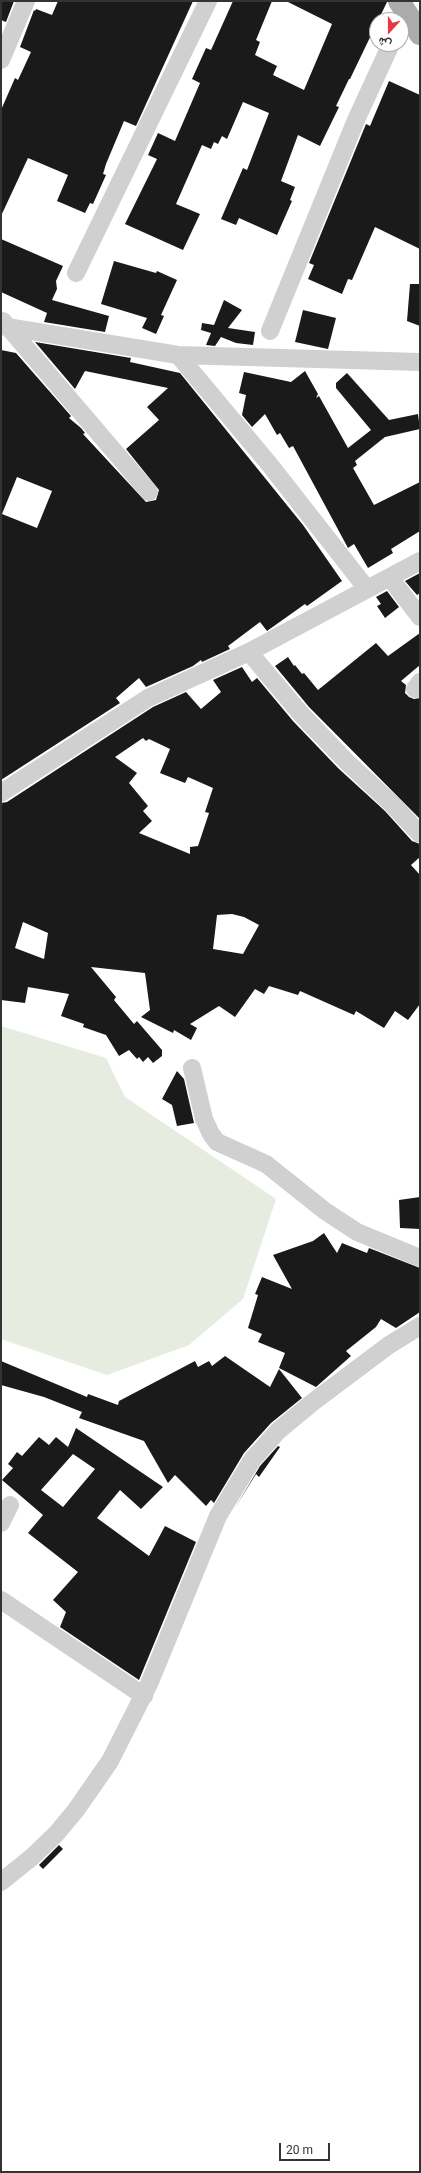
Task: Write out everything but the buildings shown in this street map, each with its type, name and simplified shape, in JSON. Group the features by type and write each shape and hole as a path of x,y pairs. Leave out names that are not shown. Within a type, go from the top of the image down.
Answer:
{"main road":[{"path":"409,21 420,34"}],"street":[{"path":"1,60 26,1"},
{"path":"76,274 208,1"},
{"path":"270,331 356,120 387,52"},
{"path":"3,323 178,356 420,362"},
{"path":"3,323 149,492"},
{"path":"178,356 270,465 367,589"},
{"path":"1,793 148,698 249,652 420,561"},
{"path":"390,578 420,617"},
{"path":"249,652 301,714 341,756 392,804 420,834"},
{"path":"192,1068 204,1119 210,1134 217,1142 266,1164 325,1212 357,1232 420,1258"},
{"path":"1,1882 51,1839 76,1810 110,1761 144,1696 218,1516 252,1460 278,1431 313,1402 389,1345 420,1326"},
{"path":"1,1523 10,1505"},
{"path":"1,1600 144,1696"}],"shaded area":[{"path":"1,1026 106,1058 125,1097 276,1199 243,1299 189,1345 107,1375 1,1339"}]}
